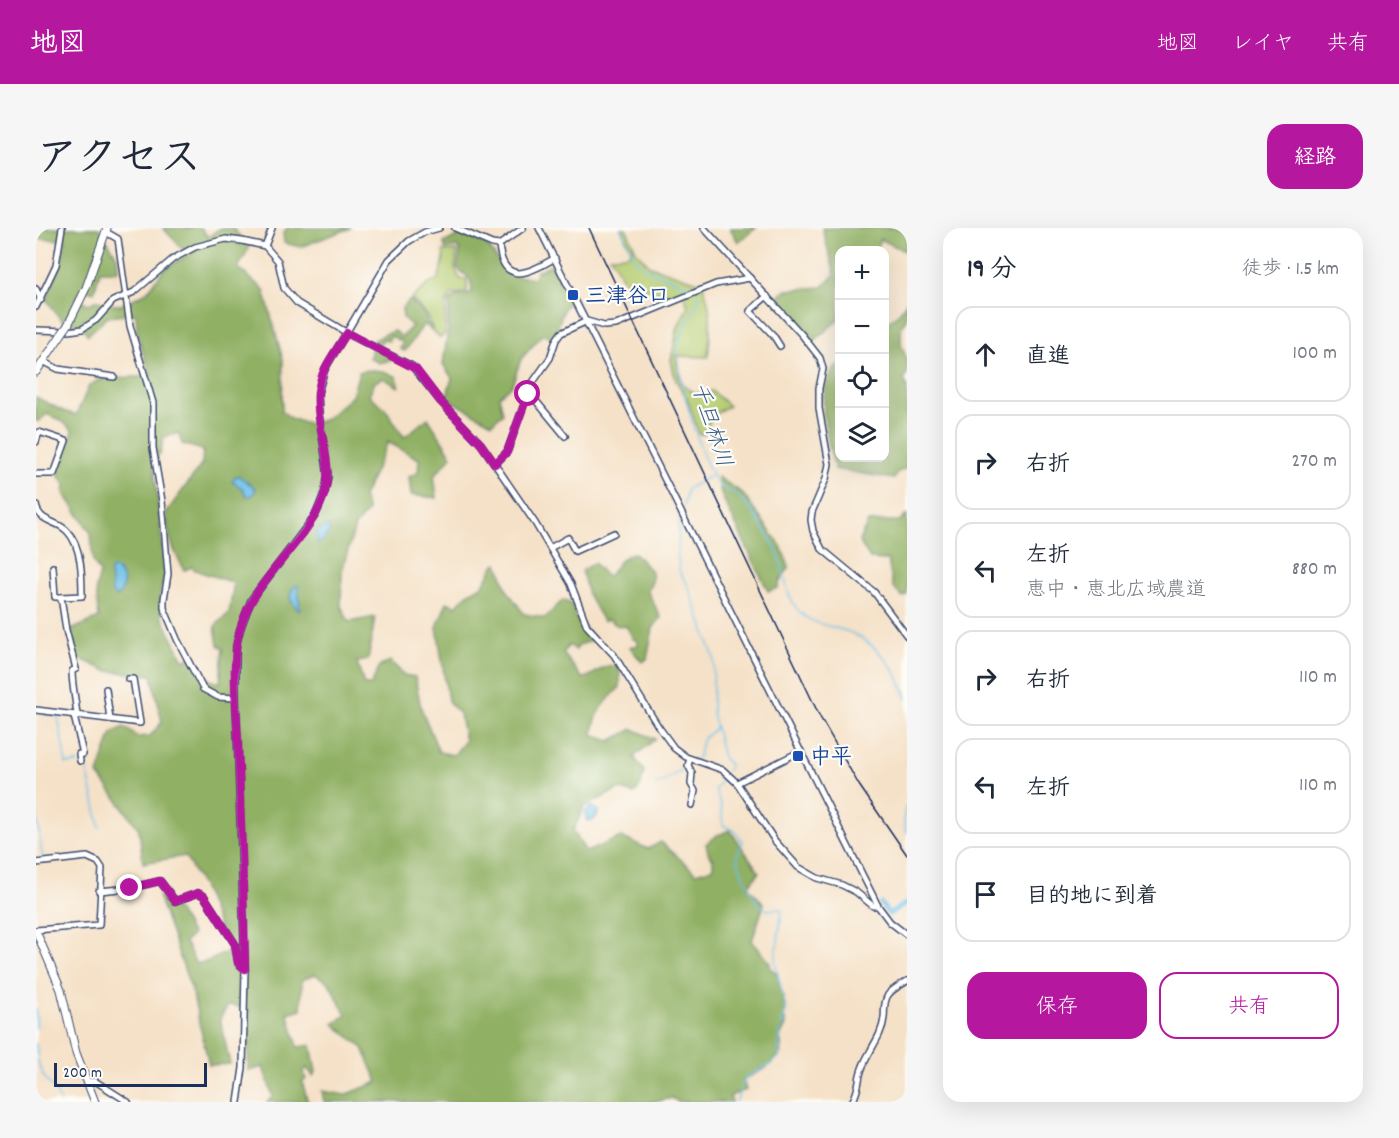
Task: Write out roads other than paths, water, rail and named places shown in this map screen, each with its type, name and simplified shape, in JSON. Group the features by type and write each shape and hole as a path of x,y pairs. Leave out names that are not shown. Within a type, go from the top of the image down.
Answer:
{"main road":[{"path":"36,372 68,325 86,288 107,230"},
{"path":"36,931 61,990 76,1053 95,1102"}],"street":[{"path":"36,307 56,265 62,228"},
{"path":"265,246 272,228"},
{"path":"238,1102 243,1068 245,969 236,646 247,608 266,578 316,514 325,491 328,476 318,393 325,369 380,274 394,255 414,238 438,228"},
{"path":"455,228 499,245 523,228"},
{"path":"540,228 878,906 890,922 907,935"},
{"path":"704,228 815,350 823,369 819,388 819,408 829,464 826,479 812,512 814,536 825,553 874,592 907,636"},
{"path":"107,230 118,240 130,326 153,403 153,448 162,501 168,574 164,608 203,689 218,697 236,698"},
{"path":"36,330 82,329 96,320 113,301 144,285 178,255 195,247 226,239 242,240 265,246 278,261 282,284 290,296 304,308 347,333 416,369 440,401 481,444 550,548 571,584 582,619 614,656 665,736 681,754 723,771 737,783 775,842 798,867 817,878 842,885 856,892 873,906 878,906"},
{"path":"499,245 502,261 508,269 517,273 534,270 555,258"},
{"path":"495,464 507,452 528,394 539,372 550,358 561,333 587,321 604,326 616,325 716,284 750,278"},
{"path":"36,289 41,300"},
{"path":"767,296 750,311 773,335 780,346"},
{"path":"43,361 58,369 114,377"},
{"path":"528,394 565,436"},
{"path":"36,442 39,432 66,441 54,474 36,474"},
{"path":"36,505 38,513 44,519 56,523 68,532 78,555 82,596 55,597 53,567"},
{"path":"550,548 568,538 575,551 614,533"},
{"path":"61,597 66,630 76,669 72,671 72,682 83,754 79,754 80,761"},
{"path":"36,710 140,723 133,679 128,679"},
{"path":"106,689 110,719"},
{"path":"737,783 801,751"},
{"path":"690,759 688,765 692,773 691,784 695,790 692,805"},
{"path":"36,864 92,858 102,868 99,925 36,931"},
{"path":"99,891 130,888 160,881 175,901 198,893 204,896 235,944 238,963 245,969"},
{"path":"852,1102 857,1094 863,1065 884,1019 887,996 907,981"},
{"path":"87,1082 95,1080 128,1102"}],"water":[{"path":"236,476 254,487 256,490 251,496 247,496 242,488 232,482"},
{"path":"327,526 330,529 327,536 322,542 317,543 317,531"},
{"path":"114,568 120,574 123,582 122,590 117,597 112,593 110,571"},
{"path":"298,585 300,609 298,610 290,599 292,589"},
{"path":"592,806 599,811 595,819 587,821 585,812"}],"waterway":[{"name":"千旦林川","path":"620,228 636,261 648,270 697,289"},
{"name":"千旦林川","path":"699,294 696,306 679,340 678,360 698,441 713,476 720,486 742,499 774,545 791,600 796,608 809,619 854,634 872,646 894,670 907,699"},
{"path":"684,506 687,489 712,475"},
{"path":"679,513 680,573 688,585 714,658 712,713 723,757 729,764 728,771"},
{"path":"36,713 58,716 66,764 78,763"},
{"path":"696,759 699,756 702,740 716,727"},
{"path":"83,762 85,761 100,828"},
{"path":"656,784 686,767"},
{"path":"724,777 715,789 721,806 723,825 735,831 743,842 737,855 744,877 763,907 769,910 777,908 782,910 775,962 786,1010 780,1033 779,1057 745,1078 736,1102"},
{"name":"千旦林川","path":"907,805 904,812 907,833"},
{"path":"36,813 43,859"},
{"path":"881,904 889,914 907,903"},
{"path":"36,1009 36,1028"},
{"path":"36,1044 40,1070 60,1102"}],"railway":[{"path":"589,228 820,717 859,785 907,855"}],"place":[{"name":"三津谷口","path":"573,295"},
{"name":"中平","path":"798,756"}]}
